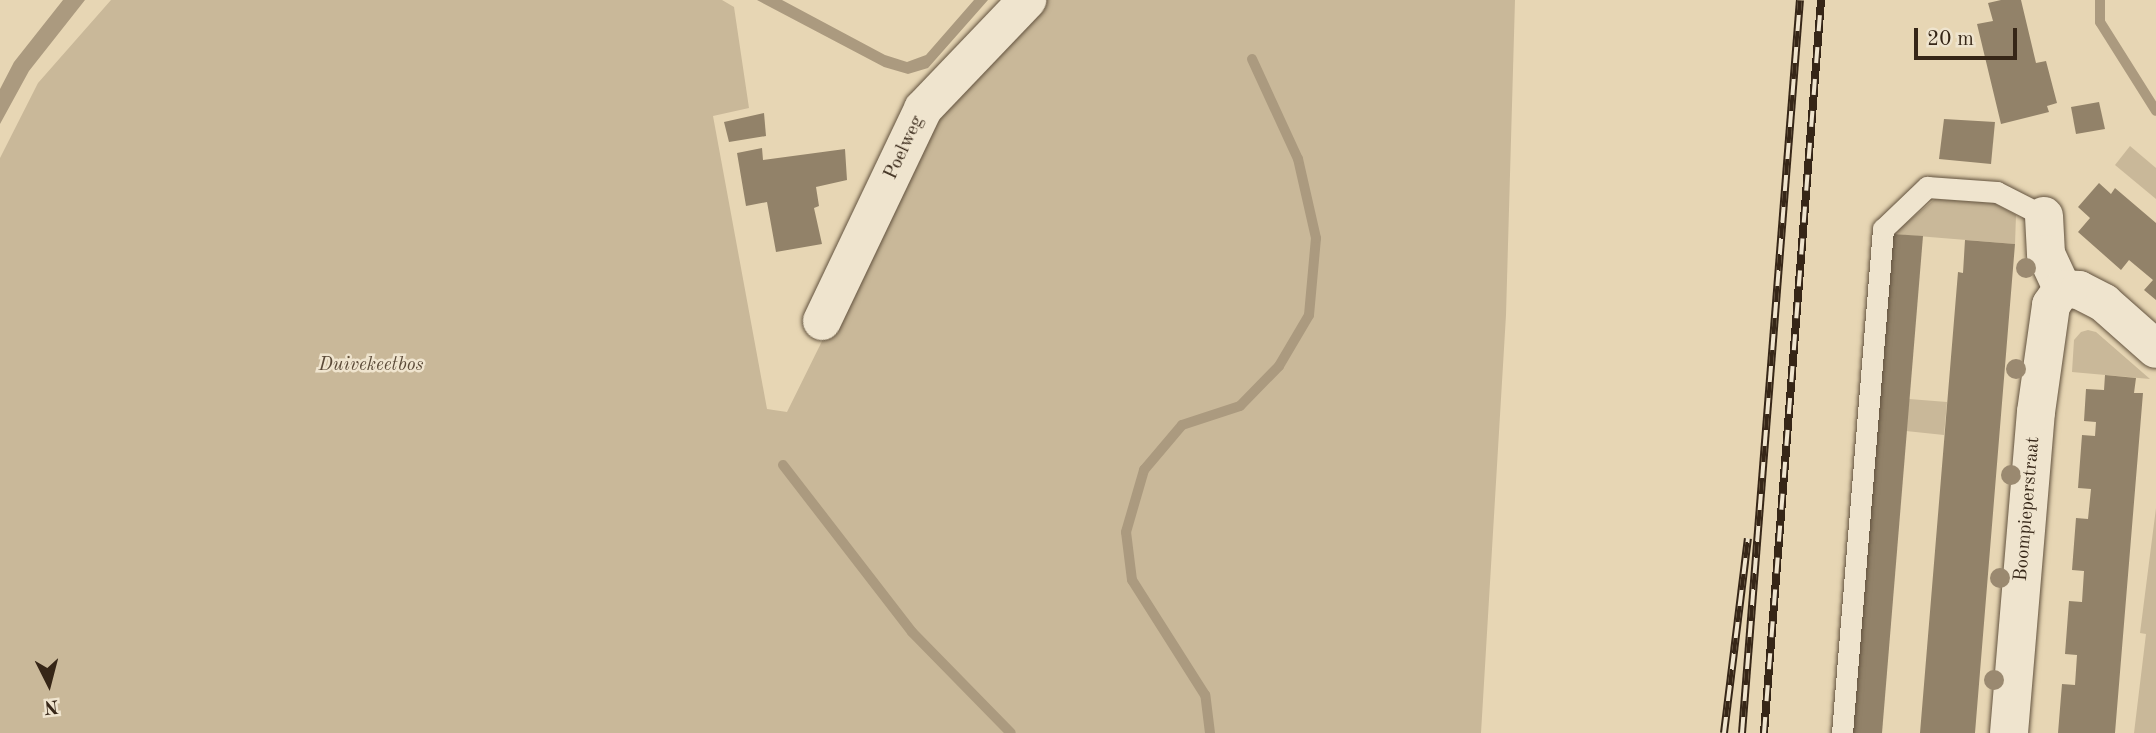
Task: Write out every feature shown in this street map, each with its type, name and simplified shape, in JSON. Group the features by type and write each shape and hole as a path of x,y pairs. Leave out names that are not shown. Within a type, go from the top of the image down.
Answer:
{"street":[{"name":"Poelweg","path":"822,321 923,109 1027,0"},
{"path":"2044,216 2046,254 2062,289 2079,290 2104,303 2156,349"},
{"name":"Boompieperstraat","path":"2009,733 2036,412 2051,305 2062,289"}],"lane":[{"path":"1842,733 1882,229 1927,187 1997,191 2044,216"}],"green space":[{"name":"Duivekeetbos","path":"111,0 722,0 734,7 749,108 713,116 767,409 787,412 952,78 1031,0 1515,0 1506,315 1481,733 0,733 0,158 38,83"},
{"path":"2130,146 2156,168 2156,199 2115,165"},
{"path":"1935,199 1994,203 2016,215 2015,244 1893,234"},
{"path":"2081,332 2096,332 2150,379 2072,372 2074,340"},
{"path":"1909,399 1947,402 1944,435 1906,431"},
{"path":"2156,508 2156,733 2134,733 2146,634 2140,633"}],"shaded area":[{"path":"63,0 85,0 29,71 0,124 0,89 14,62"},
{"path":"757,0 782,0 885,55 907,62 926,55 974,0 988,0 928,68 908,74 884,67"}],"building":[{"path":"2021,0 2036,63 2046,61 2057,103 2047,106 2049,112 2001,124 1977,24 1993,21 1988,3"},
{"path":"2099,102 2105,129 2076,134 2071,107"},
{"path":"764,113 766,136 729,142 724,122"},
{"path":"1944,119 1995,122 1991,164 1939,159"},
{"path":"762,148 763,160 845,149 847,180 816,187 819,206 814,208 822,244 776,252 767,202 746,206 737,153"},
{"path":"2099,183 2111,194 2115,188 2156,223 2156,300 2144,290 2153,280 2129,260 2121,270 2078,232 2090,218 2078,207"},
{"path":"1893,234 1923,236 1882,733 1852,733"},
{"path":"1965,240 2015,244 1975,733 1920,733 1958,272 1963,273"},
{"path":"2105,375 2136,378 2134,393 2143,393 2115,733 2058,733 2062,684 2075,685 2077,655 2065,654 2069,601 2082,602 2084,571 2072,570 2076,518 2088,519 2091,489 2078,488 2082,435 2095,436 2096,422 2084,421 2086,389 2104,390"}],"waterway":[{"path":"2100,0 2100,22 2156,111"},
{"path":"1210,733 1205,695 1132,580 1126,532 1144,470 1182,425 1240,406 1279,366 1309,315 1316,238 1298,159 1252,59"},
{"path":"783,465 912,632 1011,733"}],"railway":[{"path":"1742,733 1800,0"},
{"path":"1764,733 1821,0"},
{"path":"1724,733 1748,538"}]}
